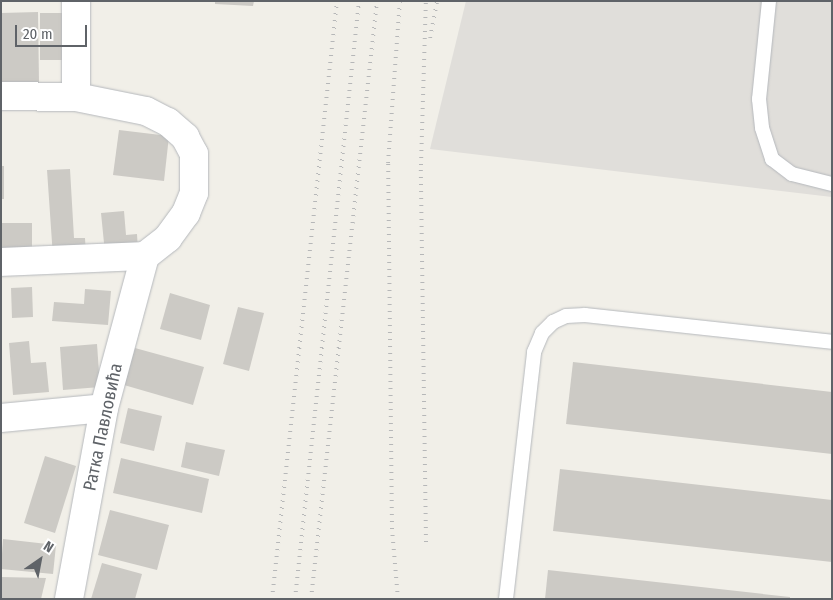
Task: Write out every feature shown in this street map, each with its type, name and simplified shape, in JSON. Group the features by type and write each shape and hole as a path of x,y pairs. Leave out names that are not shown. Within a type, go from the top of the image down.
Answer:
{"street":[{"path":"76,1 76,98"},
{"path":"1,96 76,98 146,111 168,122 185,137 194,154 194,193 186,213 168,238 144,256 1,262"},
{"name":"Ратка Павловића","path":"69,599 104,408 144,256"},
{"path":"1,418 104,408"}],"lane":[{"path":"769,1 759,99 762,128 772,159 792,174 832,184"},
{"path":"506,599 534,352 542,333 553,322 566,316 585,316 832,342"}],"shaded area":[{"path":"466,1 832,1 832,197 430,149"}],"building":[{"path":"215,1 254,1 253,6 215,4"},
{"path":"38,12 39,83 1,84 1,13"},
{"path":"40,13 71,13 71,60 40,60"},
{"path":"119,130 169,136 164,181 113,175"},
{"path":"1,166 4,166 4,199 1,199"},
{"path":"70,169 74,238 85,238 86,255 53,257 47,170"},
{"path":"124,211 126,235 137,234 138,251 105,253 101,213"},
{"path":"1,223 32,223 32,255 1,255"},
{"path":"32,287 33,317 12,318 11,288"},
{"path":"85,289 111,291 108,325 52,321 54,302 84,304"},
{"path":"170,293 210,305 201,340 160,329"},
{"path":"238,307 264,313 249,371 223,364"},
{"path":"29,341 31,363 46,362 49,392 13,395 9,343"},
{"path":"97,344 100,387 63,390 60,347"},
{"path":"135,348 204,367 193,405 124,385"},
{"path":"573,362 832,392 832,454 566,424"},
{"path":"128,408 162,416 154,451 120,443"},
{"path":"186,442 225,450 219,476 181,467"},
{"path":"45,456 76,466 55,533 24,523"},
{"path":"121,458 209,479 202,513 113,493"},
{"path":"560,469 832,500 832,562 553,531"},
{"path":"110,510 169,525 157,570 98,555"},
{"path":"3,539 56,545 53,574 1,569"},
{"path":"102,563 142,574 135,599 91,599"},
{"path":"548,570 790,597 790,599 545,599"},
{"path":"1,577 46,578 41,599 1,599"}],"railway":[{"path":"272,599 337,1"},
{"path":"295,599 359,1"},
{"path":"311,599 377,1"},
{"path":"398,599 392,529 388,163 400,1"},
{"path":"426,1 421,165 426,542"},
{"path":"430,38 437,1"}]}
